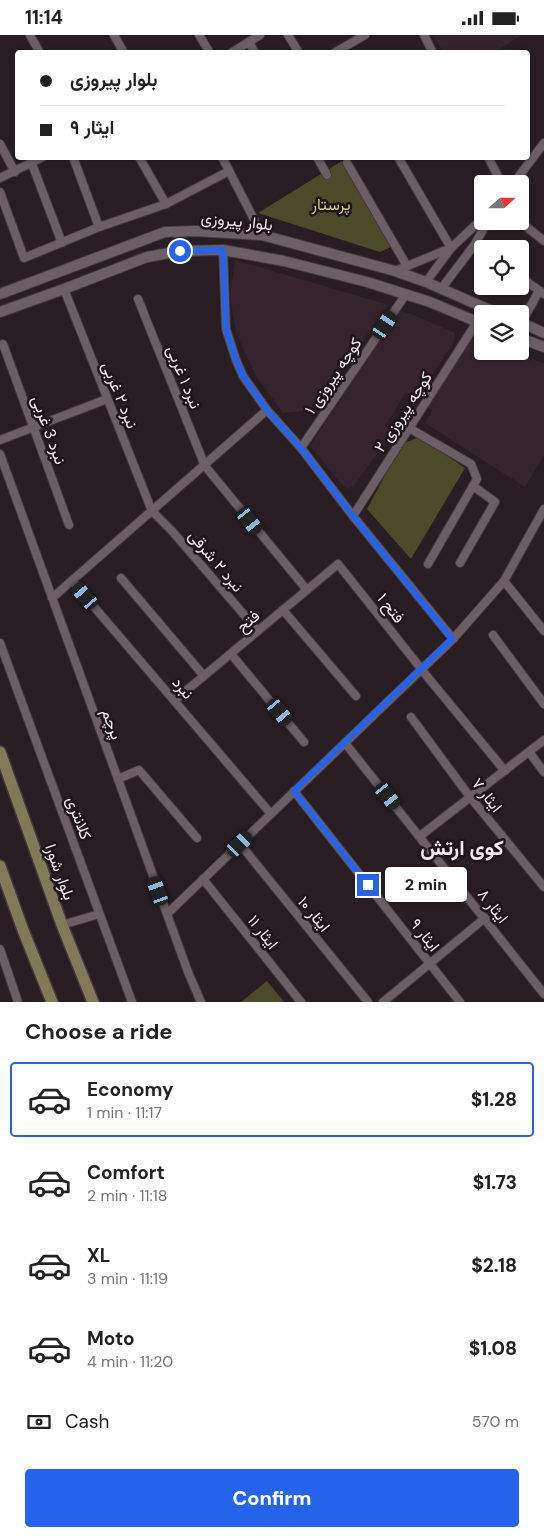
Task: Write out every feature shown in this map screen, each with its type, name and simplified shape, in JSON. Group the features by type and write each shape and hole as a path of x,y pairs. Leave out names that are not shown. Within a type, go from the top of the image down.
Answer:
{"main road":[{"name":"بلوار شورا","path":"0,752 62,925 93,1002"},
{"path":"0,867 52,1002"}],"street":[{"path":"30,35 38,50"},
{"path":"114,35 122,50"},
{"path":"199,35 208,50"},
{"path":"236,50 260,35"},
{"path":"288,35 297,50"},
{"path":"339,50 365,35"},
{"path":"424,35 432,50"},
{"path":"249,42 253,50"},
{"path":"520,175 544,143"},
{"path":"0,144 15,172"},
{"path":"0,178 39,160"},
{"path":"74,160 98,227"},
{"path":"141,160 166,204"},
{"path":"224,160 262,235"},
{"path":"319,160 327,175"},
{"path":"400,160 451,248"},
{"path":"490,160 497,175"},
{"path":"347,163 407,266"},
{"path":"32,164 62,243"},
{"path":"0,192 24,257 98,227 166,204 229,171"},
{"path":"430,302 426,282 451,248 474,226"},
{"path":"430,302 483,230"},
{"path":"529,230 544,241"},
{"name":"بلوار پیروزی","path":"0,294 165,232 196,231 262,235 396,271 478,305"},
{"path":"396,271 451,248"},
{"path":"223,250 226,329 243,376 267,410 301,448 452,639"},
{"name":"بلوار پیروزی","path":"0,311 147,257 180,251 223,250 284,261 367,282 430,302 474,320"},
{"path":"529,283 541,292 529,310"},
{"name":"نبرد ۲ غربی","path":"64,289 152,511"},
{"name":"کوچه پیروزی ۱","path":"301,448 406,294"},
{"name":"نبرد ۱ غربی","path":"138,299 205,465 307,590"},
{"path":"529,326 544,333"},
{"name":"کوچه پیروزی ۲","path":"353,516 409,428 474,332"},
{"path":"529,341 544,347"},
{"name":"نبرد 3 غربی","path":"3,344 69,525"},
{"path":"0,440 107,399"},
{"path":"52,598 267,410"},
{"path":"409,428 471,464 477,479 428,565"},
{"name":"پرچم","path":"0,454 188,972 201,1002"},
{"path":"460,563 495,502 473,486"},
{"name":"نبرد ۲ شرقی","path":"152,511 172,531 258,631"},
{"path":"168,913 452,639 504,581 544,512"},
{"name":"فتح","path":"175,700 338,564"},
{"name":"فتح ۱","path":"338,564 505,771"},
{"path":"121,578 204,676"},
{"name":"نبرد","path":"72,581 271,814"},
{"path":"504,581 544,631"},
{"path":"283,610 356,696"},
{"path":"493,635 544,704"},
{"name":"کلانتری","path":"0,643 132,1002"},
{"path":"231,654 304,742"},
{"name":"ایثار ۷","path":"411,717 470,797 544,887"},
{"path":"420,836 544,740"},
{"name":"ایثار ۸","path":"344,743 544,994"},
{"path":"528,752 544,772"},
{"path":"118,779 139,770 197,838"},
{"name":"ایثار ۹","path":"294,791 460,1002"},
{"name":"ایثار ۱۰","path":"240,844 368,1002"},
{"name":"ایثار ۱۱","path":"203,879 301,1002"},
{"path":"62,925 99,914"},
{"path":"383,1002 485,918"},
{"path":"0,949 18,1002"}],"shaded area":[{"path":"433,35 522,35 498,50 442,50"},
{"path":"235,260 389,305 313,410 283,413 256,376 236,333 230,297"},
{"path":"398,311 409,313 455,333 454,342 416,399 406,392 385,426 394,430 353,487 346,489 310,446"},
{"path":"469,337 474,339 474,360 529,360 529,358 544,363 544,455 525,487 425,423 432,411 425,405"}],"green space":[{"name":"پرستار","path":"342,161 391,247 380,252 258,213"},
{"path":"419,437 465,468 411,559 367,509 402,444"},
{"path":"267,981 284,1002 241,1002"}],"district":[{"name":"کوی ارتش","path":"462,848"}],"route":[{"path":"180,251 223,250 226,329 243,376 267,410 301,448 452,639 294,791 368,885"}]}
